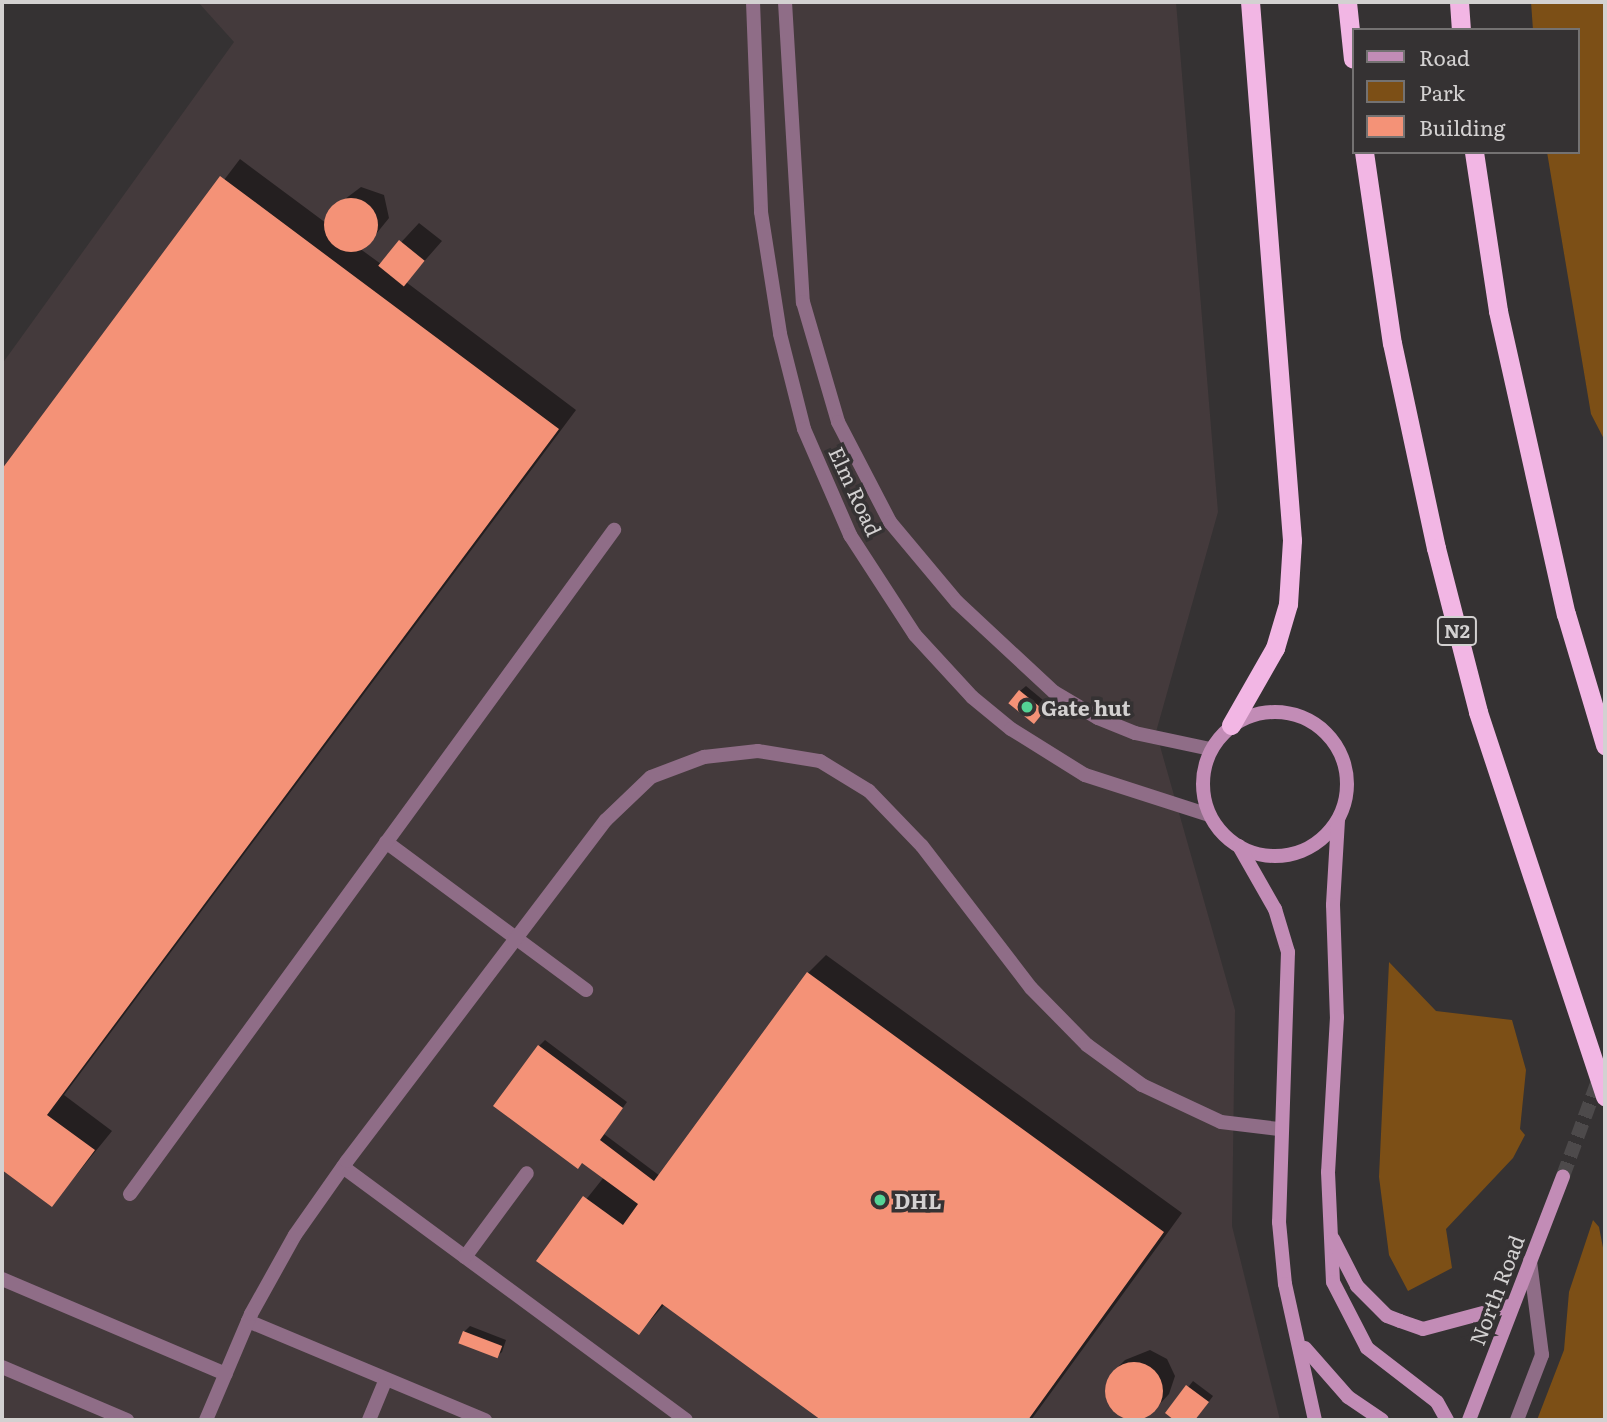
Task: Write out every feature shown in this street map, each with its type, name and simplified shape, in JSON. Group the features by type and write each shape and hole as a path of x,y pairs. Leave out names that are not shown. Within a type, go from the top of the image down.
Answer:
{"highway":[{"path":"1231,725 1275,648 1287,604 1292,540 1250,2"},
{"path":"1347,2 1352,50"},
{"path":"1459,2 1461,28"},
{"name":"N2","path":"1364,154 1392,343 1436,548 1478,712 1605,1097"},
{"path":"1474,154 1498,311 1566,614 1605,745"}],"main road":[{"path":"1238,846 1258,855 1300,852 1322,840 1338,820 1347,797 1347,772 1339,749 1324,729 1303,716 1278,710 1253,714 1231,725 1210,750 1203,771 1209,815 1238,846 1275,909 1288,952 1287,1055 1279,1129 1279,1222 1285,1284 1301,1340 1315,1420"},
{"path":"1338,820 1333,905 1337,1017 1329,1150 1333,1282 1345,1314 1367,1348 1437,1402 1447,1420"},
{"name":"North Road","path":"1469,1420 1563,1175"},
{"path":"1330,1234 1357,1286 1387,1315 1423,1329 1513,1306"},
{"path":"1301,1340 1329,1378 1382,1420"}],"street":[{"name":"Elm Road","path":"753,2 761,212 780,334 804,429 850,534 915,635 972,697 1011,729 1085,775 1209,815"},
{"name":"Elm Road","path":"785,2 803,302 838,422 890,522 957,602 1055,692 1098,718 1135,733 1210,750"},
{"path":"130,1194 614,530"},
{"path":"206,1420 248,1321 295,1235 343,1167 606,820 651,777 704,757 758,751 820,761 869,791 922,846 992,942 1087,1045 1142,1085 1221,1122 1279,1129"},
{"path":"386,842 586,989"},
{"path":"343,1167 686,1420"},
{"path":"465,1257 527,1173"},
{"path":"1517,1420 1542,1354 1530,1261"},
{"path":"2,1279 226,1374"},
{"path":"248,1321 485,1420"},
{"path":"2,1367 127,1420"},
{"path":"369,1420 386,1379"}],"shaded area":[{"path":"198,2 1176,2 1218,512 1156,732 1235,1010 1232,1226 1280,1420 2,1420 2,364 234,42"}],"green space":[{"path":"1531,2 1605,2 1605,441 1591,414 1547,154 1579,154 1579,28 1533,28"},
{"path":"1389,962 1436,1011 1512,1020 1526,1070 1520,1129 1525,1135 1513,1158 1446,1229 1452,1268 1408,1291 1389,1255 1379,1177"},
{"path":"1593,1220 1599,1227 1605,1258 1605,1420 1537,1420 1564,1350 1569,1292"}],"building":[{"path":"220,176 559,429 47,1115 95,1150 52,1207 2,1170 2,469"},
{"path":"351,198 370,206 378,225 370,244 351,252 332,244 324,225 332,206"},
{"path":"399,240 425,261 404,286 378,266"},
{"name":"Gate hut","path":"1019,690 1045,711 1034,724 1008,703"},
{"name":"DHL","path":"807,972 1164,1232 1028,1420 821,1420 662,1304 639,1335 536,1261 583,1196 623,1225 638,1204 582,1163 578,1169 493,1106 538,1045 623,1108 600,1140 654,1181"},
{"path":"463,1331 502,1346 498,1358 458,1343"},
{"path":"1128,1362 1140,1362 1155,1370 1163,1385 1163,1397 1155,1412 1140,1420 1128,1420 1113,1412 1105,1397 1105,1385 1113,1370"},
{"path":"1186,1385 1209,1402 1195,1420 1174,1420 1165,1413"}],"tunnel":[{"path":"1563,1176 1605,1062"}],"place":[{"name":"Gate hut","path":"1027,707"},
{"name":"DHL","path":"880,1200"}]}
